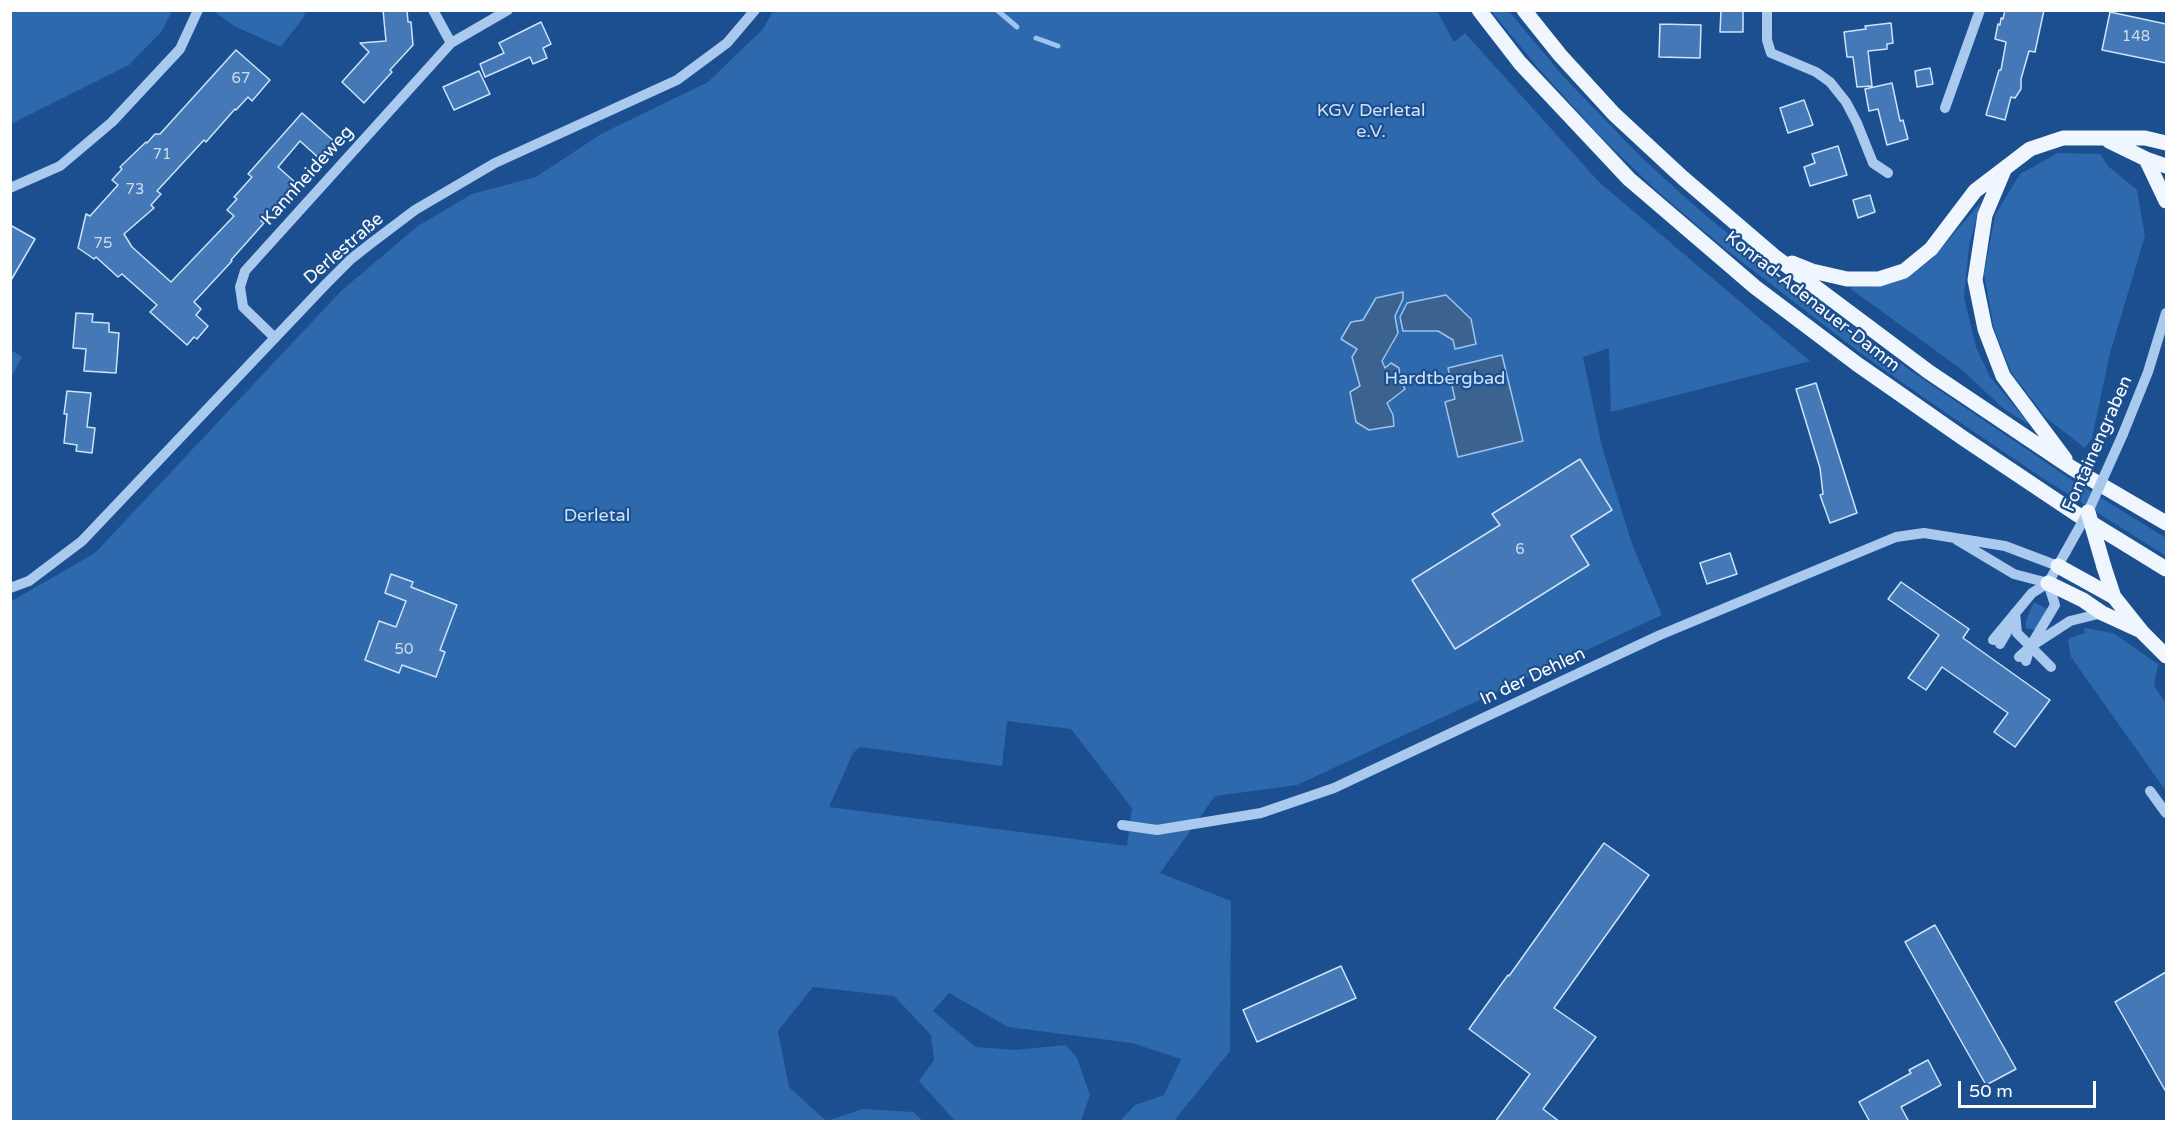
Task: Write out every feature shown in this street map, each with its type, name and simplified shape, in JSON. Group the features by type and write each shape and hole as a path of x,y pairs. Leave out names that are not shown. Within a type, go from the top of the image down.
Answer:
{"main road":[{"name":"Konrad-Adenauer-Damm","path":"1479,10 1527,71 1629,179 1755,286 1857,364 1964,438 2075,513 2166,569"},
{"name":"Konrad-Adenauer-Damm","path":"1524,10 1560,55 1614,114 1683,178 1774,256 1929,372 2072,468 2166,523"},
{"path":"1774,256 1812,271 1847,279 1880,279 1904,271 1931,249 1975,191 2030,149 2063,138 2086,137 2106,140 2145,138 2166,131"},
{"path":"2145,138 2166,143"},
{"path":"2106,140 2166,166"},
{"path":"2146,159 2166,201"},
{"path":"2004,169 1985,215 1975,280 1985,329 2003,376 2072,468"},
{"path":"2088,512 2114,597"},
{"path":"2062,559 2114,597 2142,632 2166,656"},
{"path":"2048,583 2142,632"}],"street":[{"path":"10,188 60,166 112,122 180,49 198,10"},
{"path":"433,10 451,42"},
{"name":"Kannheideweg","path":"275,338 243,307 240,287 245,271 451,42 508,10"},
{"name":"Derlestraße","path":"10,588 29,581 82,541 351,259 414,210 495,162 677,80 727,44 755,10"},
{"path":"1767,10 1767,40 1772,53 1815,72 1830,82 1846,102 1873,163 1888,173"},
{"path":"1945,108 1980,10"},
{"name":"Fontainengraben","path":"1996,642 2015,613 2032,593 2048,583 2088,512 2148,372 2166,313"},
{"name":"In der Dehlen","path":"1122,825 1157,830 1261,813 1334,788 1660,635 1896,537 1924,533 1952,536 2062,559"},
{"name":"In der Dehlen","path":"1952,536 2014,573 2048,583"},
{"path":"2023,659 2055,604 2048,583"},
{"path":"2015,613 2017,633 2051,666"},
{"path":"2030,646 2070,621 2102,613"},
{"path":"2150,791 2166,813"}],"green space":[{"path":"11,10 172,11 162,31 129,65 11,124"},
{"path":"214,11 306,11 281,47 234,26"},
{"name":"Derletal","path":"773,11 1437,11 1454,42 1465,33 1599,182 1810,361 1611,412 1609,348 1583,357 1602,447 1632,544 1662,615 1297,785 1215,796 1160,873 1231,901 1230,1051 1174,1121 1120,1121 1135,1105 1164,1095 1181,1059 1132,1043 1008,1027 949,993 933,1011 976,1047 1014,1050 1066,1045 1077,1058 1090,1095 1081,1120 955,1121 919,1081 934,1060 931,1035 894,996 813,987 778,1031 789,1087 826,1121 11,1121 10,602 95,553 342,290 418,226 472,194 536,177 601,134 708,82 763,29","holes":["1007,721 1071,729 1132,808 1127,846 829,807 853,753 860,747 1002,766"]},
{"path":"1491,11 1509,11 1562,75 1641,157 1698,209 1769,267 1911,371 2069,478 2166,538 2166,556 2041,477 1943,411 1863,355 1724,248 1657,191 1600,136 1539,69"},
{"path":"2058,153 2100,154 2109,167 2137,190 2145,236 2110,353 2092,438 2085,448 2046,418 2011,372 1994,329 1984,274 1995,215 2020,174"},
{"path":"1981,202 1969,245 1964,297 1976,347 1990,377 2028,424 2004,409 1961,369 1851,289 1852,287 1887,284 1915,272 1932,259"},
{"path":"11,350 22,357 11,378"},
{"path":"2034,602 2047,609 2035,630 2025,628"},
{"path":"2084,628 2113,633 2158,664 2154,686 2166,703 2166,791 2071,657 2068,641 2070,638 2085,633"},
{"path":"863,1109 913,1112 923,1121 826,1121"}],"shaded area":[{"path":"1403,292 1403,299 1395,316 1398,333 1382,361 1385,368 1391,363 1399,368 1400,379 1405,389 1387,403 1393,415 1394,426 1369,430 1356,422 1350,392 1360,386 1352,357 1357,349 1341,339 1351,322 1363,320 1376,298"},
{"path":"1446,295 1471,319 1476,344 1455,349 1453,340 1438,331 1403,331 1400,317 1407,303"},
{"path":"1502,355 1523,441 1458,457 1445,402 1455,399 1448,368"}],"building":[{"path":"383,10 407,10 408,22 411,22 413,45 364,103 342,82 369,52 360,43 386,41"},
{"path":"1721,10 1743,10 1743,32 1720,32"},
{"path":"2005,10 2044,10 2035,52 2029,51 2021,79 2021,89 2015,98 2011,97 2005,120 1986,115 1999,70 2001,70 2006,42 1995,39 1998,24 2000,25 2001,18 2003,19"},
{"path":"2110,12 2166,24 2166,63 2102,50"},
{"path":"541,22 551,44 543,48 547,58 533,64 530,57 485,77 480,64 504,53 499,43"},
{"path":"1891,23 1893,43 1887,44 1887,49 1868,51 1872,86 1857,87 1853,57 1847,57 1844,32 1866,29 1865,26"},
{"path":"1660,24 1701,25 1700,58 1659,57"},
{"path":"236,50 270,80 252,101 248,97 235,109 157,191 161,194 151,205 154,208 124,234 132,247 171,282 234,216 227,210 237,199 234,197 252,177 248,174 302,113 336,143 321,160 300,141 278,167 296,183 261,221 264,223 232,261 194,302 201,309 196,315 208,326 197,339 194,337 187,345 150,312 157,305 122,274 118,277 96,257 94,259 78,248 86,214 90,216 118,185 112,180 122,169 120,167 155,134 160,134"},
{"path":"1930,68 1933,84 1917,87 1915,71"},
{"path":"479,71 490,94 454,110 443,87"},
{"path":"1892,83 1900,121 1903,120 1908,139 1887,145 1878,109 1869,111 1865,89"},
{"path":"1804,100 1813,125 1788,133 1780,108"},
{"path":"1838,146 1847,175 1810,186 1804,167 1815,163 1812,154"},
{"path":"1870,195 1875,212 1858,218 1853,200"},
{"path":"10,225 35,239 10,282"},
{"path":"76,313 93,314 92,322 109,323 109,332 119,333 116,373 84,371 86,349 73,348"},
{"path":"1816,383 1857,513 1830,523 1820,495 1823,494 1820,468 1796,389"},
{"path":"67,391 91,393 87,427 95,428 92,453 76,451 77,445 64,443"},
{"path":"1580,459 1612,510 1571,536 1589,565 1455,649 1412,580 1500,525 1492,514"},
{"path":"1730,553 1737,574 1707,584 1700,563"},
{"path":"391,574 413,582 411,587 457,605 440,650 445,652 436,677 402,665 399,673 365,660 379,621 396,627 406,601 385,593"},
{"path":"1901,582 1969,629 1963,638 2050,700 2015,747 1994,732 2008,713 1942,667 1926,690 1908,678 1939,635 1888,599"},
{"path":"1604,843 1649,875 1554,1008 1596,1037 1543,1109 1560,1122 1495,1122 1530,1074 1469,1029"},
{"path":"1935,925 2016,1069 1986,1085 1905,942"},
{"path":"1341,966 1356,998 1257,1042 1243,1010"},
{"path":"2166,972 2166,1092 2115,1002"},
{"path":"1928,1060 1941,1085 1901,1107 1909,1122 1870,1122 1859,1102 1911,1073 1909,1070"}],"waterway":[{"path":"997,10 1017,27"},
{"path":"1036,38 1058,46"}],"park label":[{"name":"KGV Derletal e.V.","path":"1371,121"},
{"name":"Hardtbergbad","path":"1445,379"}]}
